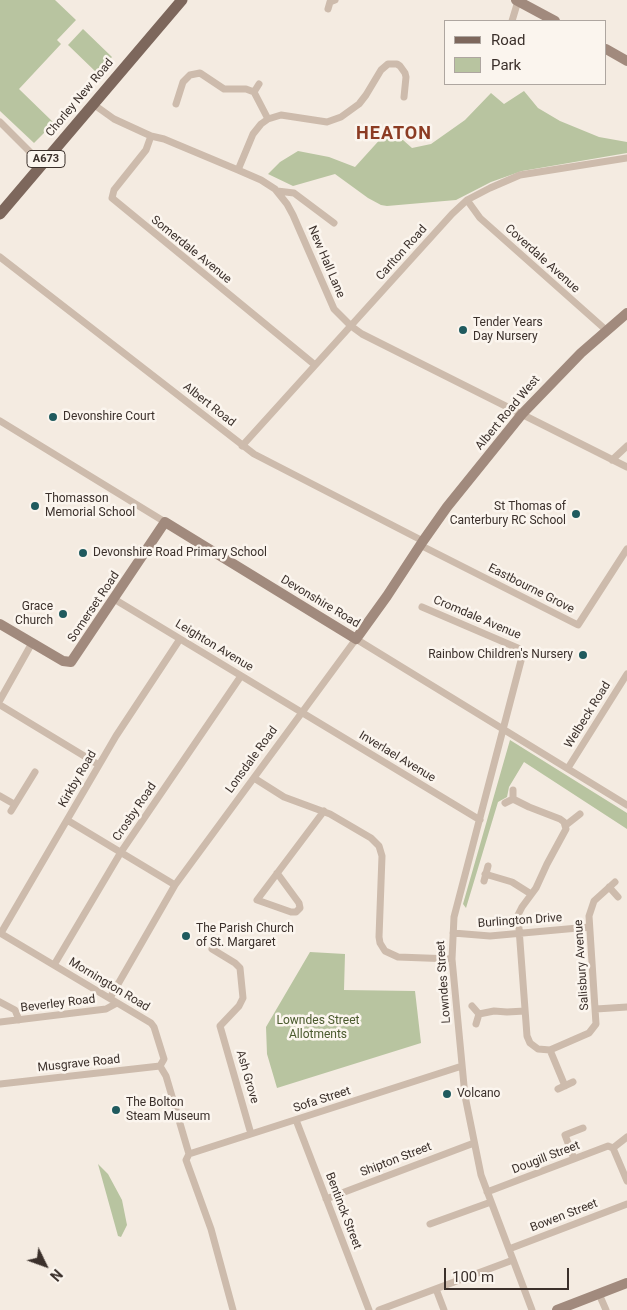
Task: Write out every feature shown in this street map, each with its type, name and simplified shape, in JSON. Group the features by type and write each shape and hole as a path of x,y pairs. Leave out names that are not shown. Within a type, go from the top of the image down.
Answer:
{"main road":[{"name":"Chorley New Road","path":"0,214 182,0"}],"street":[{"path":"512,20 517,1 553,20"},
{"path":"607,50 627,61"},
{"path":"238,170 254,134 261,124 268,119 274,116 288,116 328,122 341,117 359,104 381,70 388,64 396,64 403,69 406,77 404,97"},
{"path":"176,104 183,82 195,73 204,74 224,89 246,89 254,92 268,119"},
{"path":"254,92 259,84"},
{"path":"406,86 414,88"},
{"path":"170,91 179,94"},
{"name":"New Hall Lane","path":"93,104 114,119 151,136 164,139 261,180 277,191 293,215 334,309 351,326 366,337 627,467"},
{"path":"0,122 42,164"},
{"path":"328,122 329,130"},
{"name":"Somerdale Avenue","path":"151,136 146,150 112,192 111,196 114,201 315,365"},
{"name":"Carlton Road","path":"242,446 452,214 467,200 520,175 627,158"},
{"path":"277,191 294,193 334,223"},
{"name":"Coverdale Avenue","path":"467,200 480,218 606,330"},
{"name":"Albert Road","path":"0,257 242,446 261,458 422,543"},
{"name":"Albert Road West","path":"422,543 466,483 522,414 561,372 627,313"},
{"name":"Devonshire Road","path":"0,421 503,729 626,802"},
{"path":"612,460 627,446"},
{"name":"Somerset Road","path":"0,624 63,661 71,662 165,522"},
{"name":"Eastbourne Grove","path":"422,543 578,625 627,549"},
{"name":"Lonsdale Road","path":"110,998 175,885 391,591 422,543"},
{"name":"Leighton Avenue","path":"114,599 302,712"},
{"name":"Cromdale Avenue","path":"422,607 522,651"},
{"name":"Kirkby Road","path":"1,933 116,736 180,639"},
{"path":"0,700 32,643"},
{"name":"Lowndes Street","path":"522,651 454,917 452,958 466,1102 481,1175 532,1310"},
{"name":"Welbeck Road","path":"568,768 627,674"},
{"name":"Crosby Road","path":"54,965 121,852 241,676"},
{"path":"0,705 99,765"},
{"name":"Inverlael Avenue","path":"302,712 480,820"},
{"path":"0,796 12,807 35,772"},
{"path":"254,778 284,797 324,811 371,838 381,851 379,937 380,943 386,951 398,957 452,958"},
{"path":"513,790 513,798"},
{"path":"505,803 513,798"},
{"path":"513,798 529,807 560,819 566,825"},
{"path":"277,873 298,901 300,908 296,912 257,900 277,873 324,811"},
{"path":"565,1086 550,1050 542,1051 530,1043 527,1036 517,919 519,911 531,894 564,833 566,825 580,814"},
{"path":"67,820 175,885"},
{"path":"488,866 484,877 512,882 531,894"},
{"name":"Salisbury Avenue","path":"550,1050 586,1035 593,1030 596,1024 589,916 591,907 598,896 612,884 618,897"},
{"name":"Burlington Drive","path":"453,933 482,936 589,927"},
{"name":"Mornington Road","path":"1,933 153,1025 164,1059 160,1066 166,1076 189,1154 186,1160 213,1234 233,1310"},
{"name":"Ash Grove","path":"212,949 238,965 243,998 239,1006 220,1026 251,1134"},
{"path":"0,1002 15,1010 19,1020"},
{"name":"Beverley Road","path":"0,1022 106,1009 116,1003"},
{"path":"472,1006 479,1014"},
{"path":"596,1009 627,1007"},
{"path":"479,1014 525,1011"},
{"path":"476,1024 479,1014"},
{"name":"Musgrave Road","path":"0,1084 160,1066"},
{"name":"Sofa Street","path":"189,1154 462,1066"},
{"path":"558,1089 573,1082"},
{"name":"Bentinck Street","path":"296,1120 368,1310"},
{"path":"574,1159 565,1135 582,1128"},
{"path":"627,1137 613,1148 627,1181"},
{"name":"Shipton Street","path":"326,1199 474,1143"},
{"name":"Dougill Street","path":"487,1192 608,1146 613,1148"},
{"path":"430,1224 491,1202"},
{"name":"Bowen Street","path":"509,1249 627,1204"},
{"path":"379,1310 513,1260"},
{"path":"556,1310 627,1283"},
{"path":"436,1289 444,1310"},
{"path":"600,1294 606,1310"}],"green space":[{"path":"0,0 55,0 76,20 57,40 61,44 19,89 54,123 34,143 0,111"},
{"path":"83,29 112,57 97,73 68,45"},
{"path":"524,91 538,108 560,121 599,137 627,142 627,153 522,171 491,182 456,200 387,206 368,198 335,174 293,186 268,174 280,162 298,151 329,157 355,167 384,135 390,141 403,140 412,148 431,144 465,120 491,93 504,104"},
{"path":"510,740 627,813 627,829 524,762 509,787 507,797 498,802 466,908 463,904"},
{"name":"Lowndes Street Allotments","path":"310,952 345,954 344,990 415,991 421,1043 277,1088 267,1054 266,1027"},
{"path":"98,1164 108,1174 122,1200 127,1225 121,1237 118,1236"}],"place":[{"name":"Tender Years Day Nursery","path":"463,330"},
{"name":"Devonshire Court","path":"53,417"},
{"name":"Thomasson Memorial School","path":"35,506"},
{"name":"St Thomas of Canterbury RC School","path":"576,514"},
{"name":"Devonshire Road Primary School","path":"83,553"},
{"name":"Grace Church","path":"63,614"},
{"name":"Rainbow Children's Nursery","path":"583,655"},
{"name":"The Parish Church of St. Margaret","path":"186,936"},
{"name":"Volcano","path":"447,1094"},
{"name":"The Bolton Steam Museum","path":"116,1110"}],"district":[{"name":"HEATON","path":"394,134"}]}
